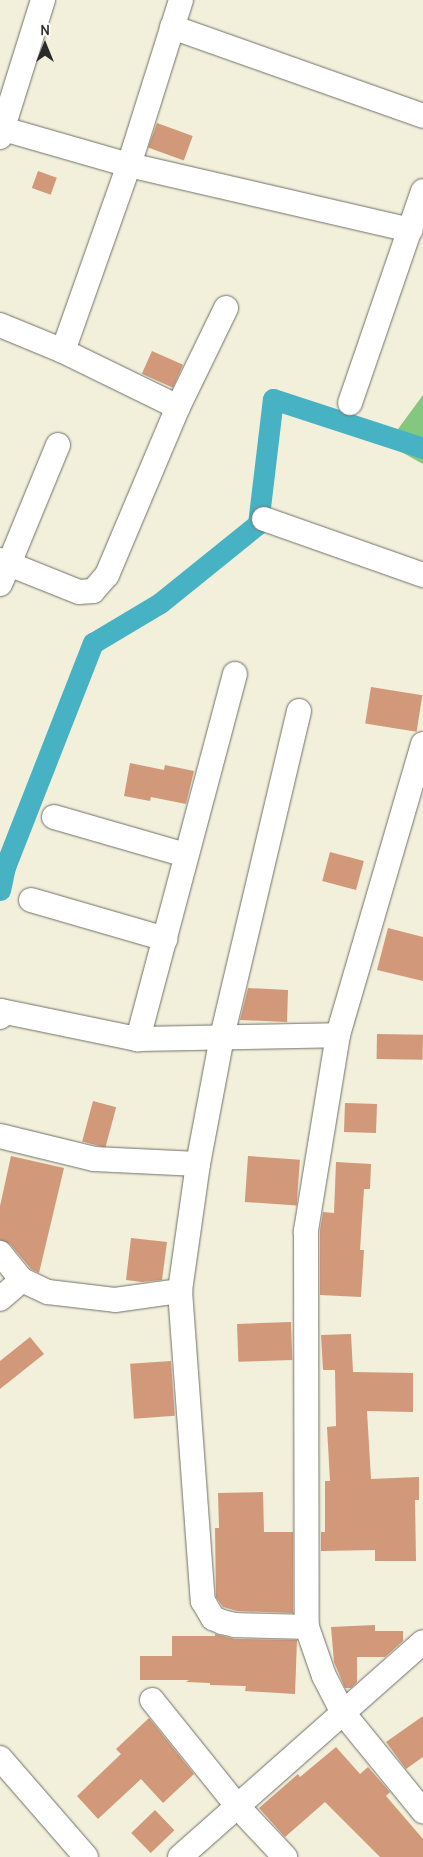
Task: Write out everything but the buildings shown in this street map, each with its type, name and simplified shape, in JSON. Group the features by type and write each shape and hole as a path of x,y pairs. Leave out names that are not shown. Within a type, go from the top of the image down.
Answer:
{"street":[{"path":"43,0 1,132 129,165 411,230"},
{"path":"63,351 129,165 181,0"},
{"path":"172,27 423,116"},
{"path":"350,403 423,191"},
{"path":"58,445 3,569 79,592 93,591 107,575 178,407 226,308"},
{"path":"0,325 63,351 178,407"},
{"path":"264,519 423,575"},
{"path":"138,1039 234,674"},
{"path":"298,711 222,1036 198,1164 180,1291 203,1600 213,1618 222,1622 235,1625 307,1627"},
{"path":"423,744 338,1035 306,1232 307,1627 324,1676 343,1713 423,1811"},
{"path":"54,817 186,855"},
{"path":"31,900 165,939"},
{"path":"0,1017 2,1011 138,1039 338,1035"},
{"path":"0,1136 94,1159 198,1164"},
{"path":"0,1254 22,1280 48,1292 116,1300 180,1291"},
{"path":"0,1299 22,1280"},
{"path":"180,1857 423,1642"},
{"path":"152,1700 238,1807 285,1857"},
{"path":"0,1758 86,1857"}],"green space":[{"path":"423,395 423,464 387,444"}],"waterway":[{"path":"0,890 5,867 93,643 160,603 258,524 273,399 423,448"}]}
